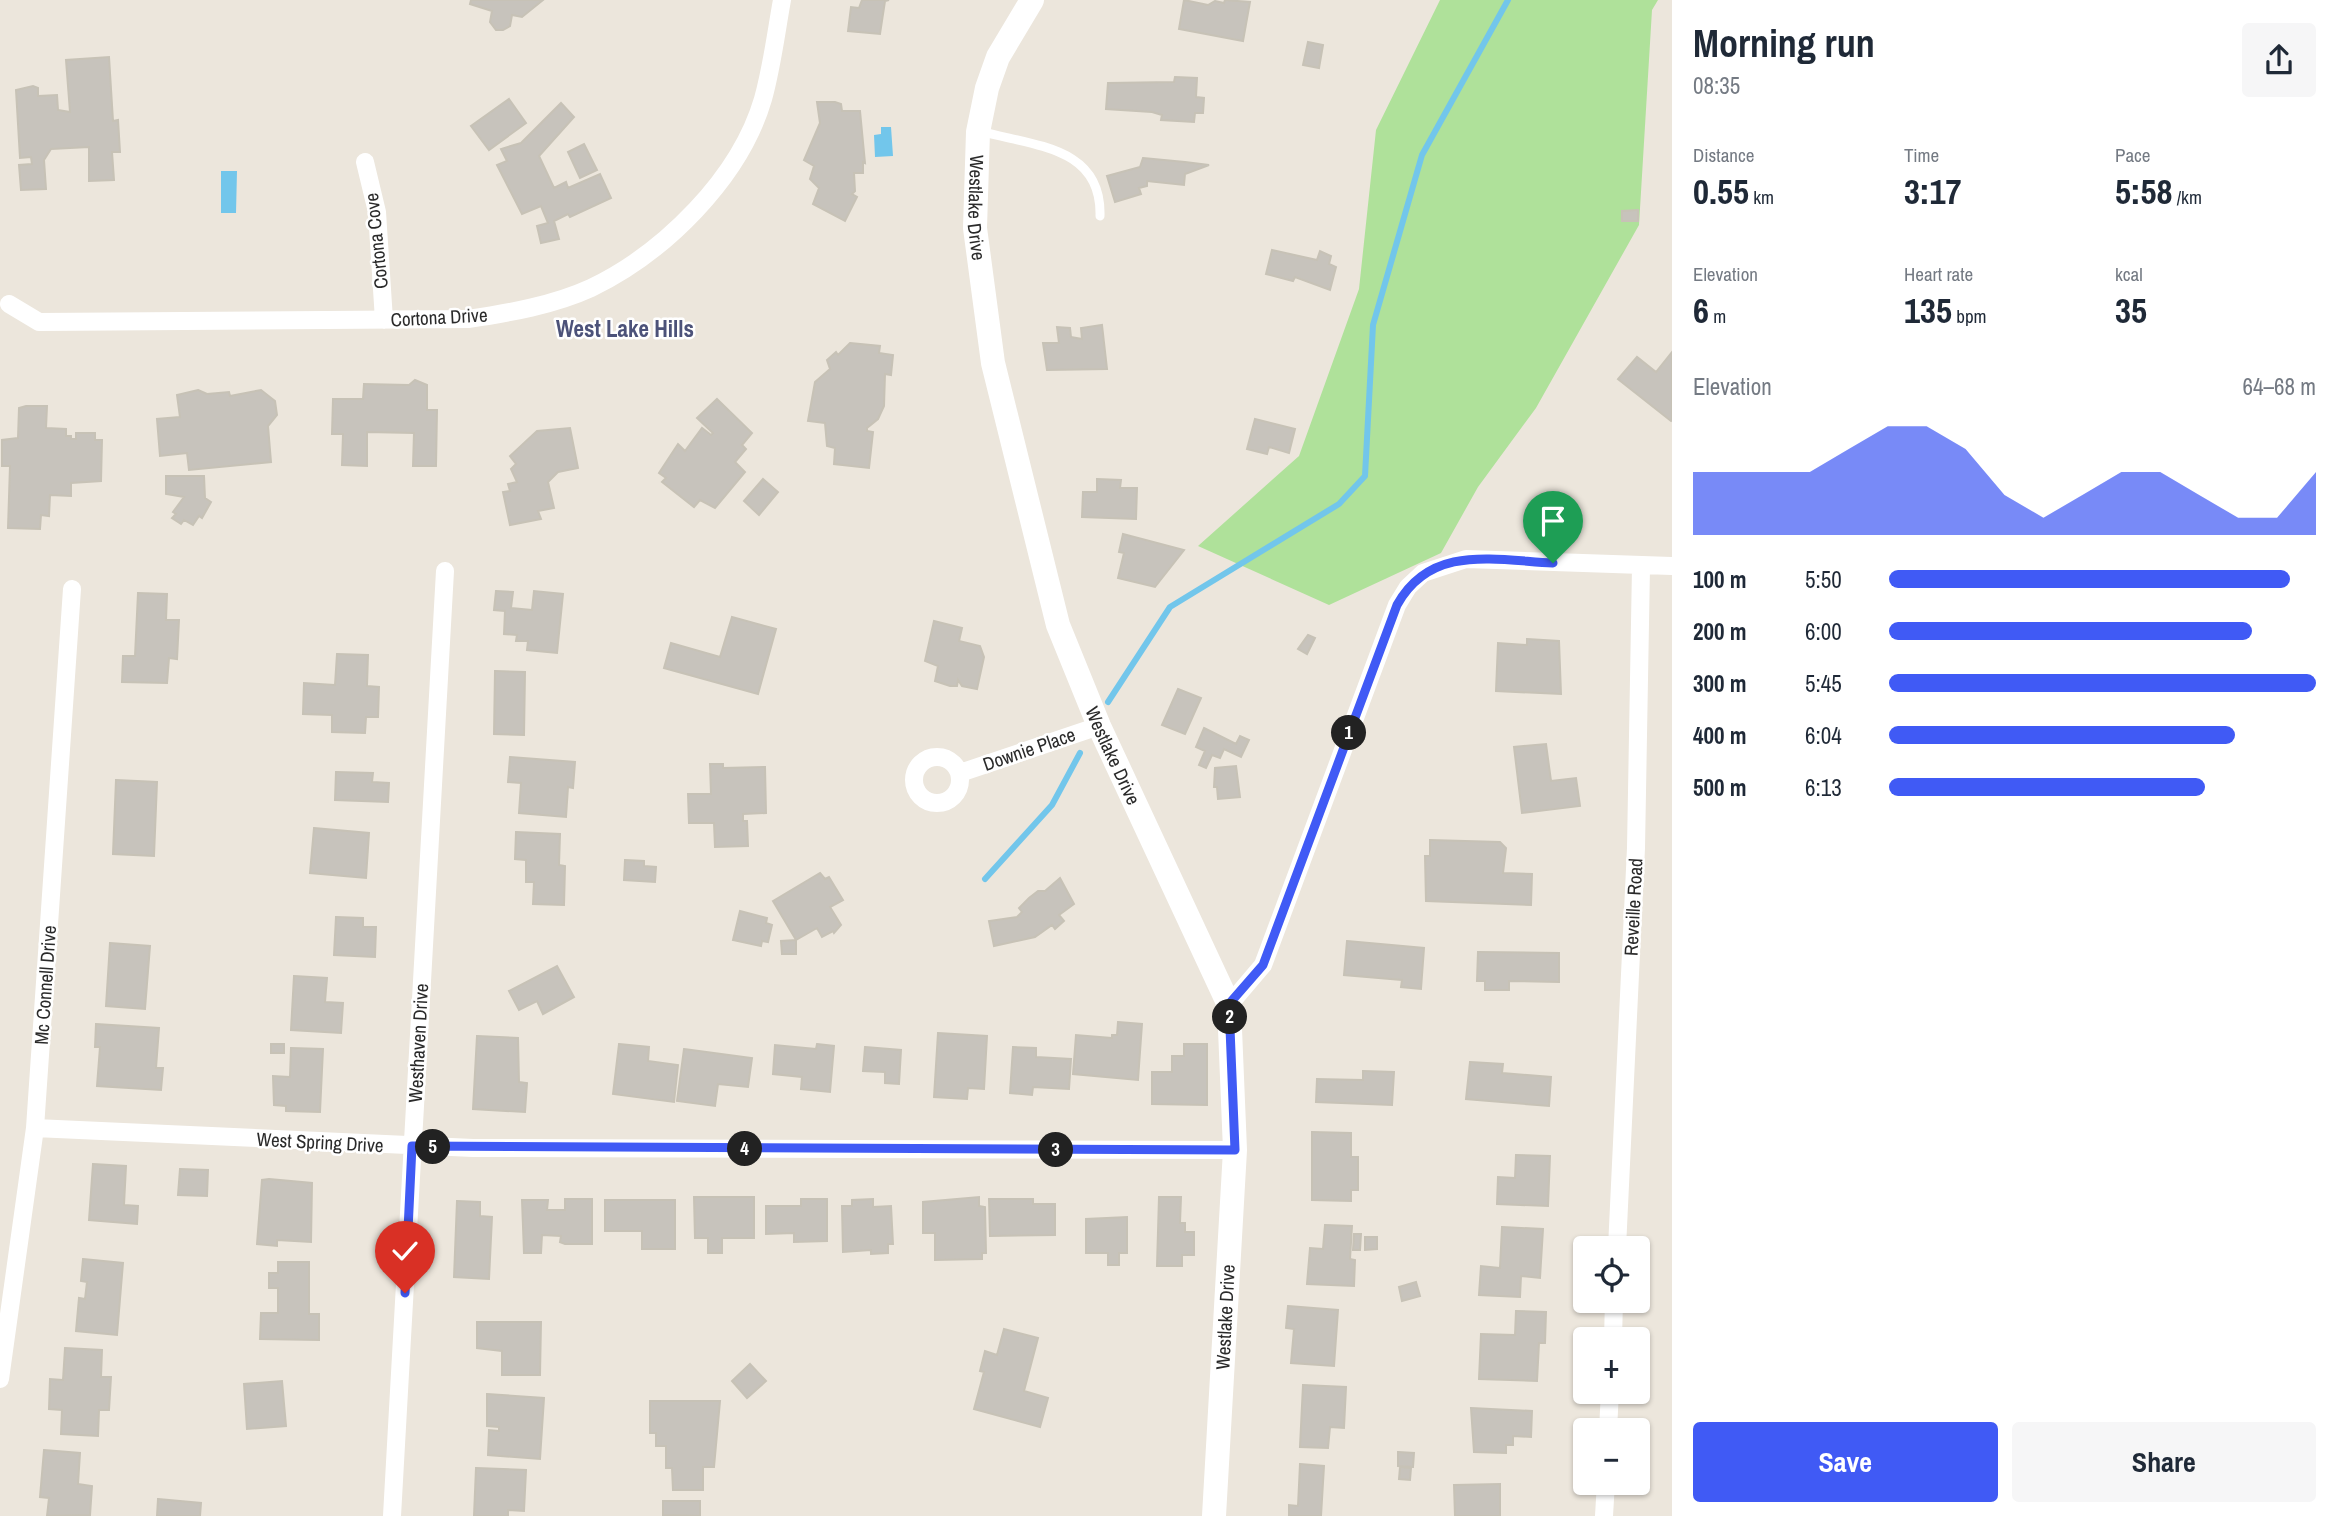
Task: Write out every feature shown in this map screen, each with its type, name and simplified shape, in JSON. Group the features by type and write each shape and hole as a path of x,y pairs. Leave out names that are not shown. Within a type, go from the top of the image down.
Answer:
{"street":[{"name":"Cortona Drive","path":"9,304 39,321 468,319 512,312 591,288 630,265 678,228 693,215 729,170 762,102 782,0"},
{"name":"Westlake Drive","path":"1032,0 998,57 979,130 975,228 993,363 1058,625 1099,726 1229,1004 1235,1150 1214,1516"},
{"name":"Cortona Cove","path":"365,162 377,212 384,320"},
{"path":"1229,1004 1263,965 1392,618 1408,587 1423,573 1466,559 1672,566"},
{"name":"Reveille Road","path":"1618,1236 1636,848 1641,567"},
{"name":"Westhaven Drive","path":"392,1516 445,571"},
{"name":"Mc Connell Drive","path":"0,1379 36,1128 72,589"},
{"name":"Downie Place","path":"960,772 1099,726"},
{"name":"West Spring Drive","path":"36,1128 412,1146 1235,1150"},
{"path":"1604,1516 1605,1495"}],"lane":[{"path":"979,130 1076,159 1090,172 1100,195 1100,216"}],"green space":[{"path":"1440,0 1658,0 1652,10 1639,225 1536,408 1478,487 1441,553 1329,605 1198,546 1299,456 1359,289 1376,130"}],"water":[{"path":"881,127 891,127 893,156 875,157 874,135 881,134"},
{"path":"221,171 237,171 236,213 221,213"}],"building":[{"path":"471,0 543,0 522,17 512,15 510,26 496,30 490,22 492,11 470,4"},
{"path":"862,0 889,0 885,1 880,34 848,31 851,7 859,8"},
{"path":"1184,0 1208,5 1215,1 1224,3 1225,0 1250,2 1243,41 1179,29"},
{"path":"1308,42 1323,45 1319,68 1303,65"},
{"path":"109,57 113,121 118,120 120,152 112,152 114,180 89,181 89,147 51,149 44,160 46,189 21,190 19,165 32,164 31,157 20,158 16,90 33,86 38,88 38,96 57,95 58,110 70,112 66,60"},
{"path":"1175,77 1197,78 1196,97 1204,98 1203,113 1195,113 1194,122 1161,120 1162,115 1152,112 1106,109 1108,83 1174,82"},
{"path":"509,99 526,123 489,150 471,126"},
{"path":"817,102 841,104 842,111 860,111 865,163 863,162 863,173 854,173 855,191 852,194 857,197 845,221 813,204 819,188 810,179 814,166 804,160 820,123"},
{"path":"561,103 574,117 539,156 554,188 566,182 568,188 600,174 611,198 570,217 568,214 554,221 559,239 541,243 537,226 548,223 541,206 522,214 497,165 507,161 501,149 521,143"},
{"path":"584,144 597,170 580,178 568,152"},
{"path":"1143,158 1209,165 1185,174 1184,185 1147,181 1147,186 1139,188 1141,194 1115,202 1107,176 1140,167"},
{"path":"1638,210 1638,221 1622,221 1622,211"},
{"path":"1272,250 1317,260 1320,251 1331,256 1329,264 1336,267 1330,290 1295,277 1293,281 1266,274"},
{"path":"1102,325 1107,369 1047,370 1043,343 1059,343 1057,327 1070,328 1071,337 1082,339 1081,328"},
{"path":"850,343 880,346 879,353 893,355 891,375 885,374 884,406 878,419 867,428 867,431 873,432 869,468 834,464 835,448 827,446 825,423 808,421 815,382 830,369 827,360 836,352 838,355"},
{"path":"1672,352 1671,421 1618,379 1637,357 1656,372"},
{"path":"415,380 427,385 427,410 437,410 436,466 413,466 414,433 367,432 367,466 342,465 343,434 332,434 333,399 363,399 364,384 409,385"},
{"path":"198,390 207,394 229,392 230,396 261,390 275,401 277,415 268,426 271,462 189,470 187,453 160,456 157,419 180,417 177,395"},
{"path":"717,399 752,433 742,445 746,449 735,462 745,472 715,508 700,500 694,507 662,482 666,478 659,473 678,444 685,451 702,428 711,435 713,433 697,418"},
{"path":"47,406 46,428 66,429 66,436 71,436 71,439 76,439 76,433 95,433 95,440 102,440 101,481 71,483 71,496 50,495 49,516 41,515 40,529 8,528 10,466 2,466 2,440 18,438 19,408"},
{"path":"1255,419 1295,429 1289,453 1269,447 1267,454 1247,449"},
{"path":"570,428 578,468 558,472 548,482 554,508 538,511 541,519 510,525 503,492 510,491 508,484 517,482 511,469 516,464 510,456 537,431"},
{"path":"166,476 204,476 205,498 211,502 202,518 199,516 193,525 184,520 181,524 172,518 176,514 173,512 184,497 166,494"},
{"path":"763,479 778,492 759,515 744,501"},
{"path":"1097,479 1121,480 1120,488 1137,488 1136,519 1082,517 1083,492 1097,492"},
{"path":"1123,534 1184,550 1155,587 1118,578 1124,553 1119,552"},
{"path":"496,591 513,592 511,608 532,610 534,591 563,594 557,653 527,650 528,641 516,641 517,635 504,634 505,611 494,610"},
{"path":"138,593 167,594 166,620 179,620 177,659 169,658 167,683 122,682 123,656 135,656"},
{"path":"732,617 776,629 758,694 664,668 671,643 720,657"},
{"path":"934,621 962,628 959,641 980,646 984,657 977,689 962,686 958,680 957,686 935,681 938,666 925,661"},
{"path":"1308,635 1315,638 1307,654 1298,649"},
{"path":"1527,639 1559,641 1561,694 1496,691 1498,643 1527,645"},
{"path":"337,654 368,655 367,686 379,687 378,717 366,717 365,733 332,732 332,715 303,714 304,683 335,685"},
{"path":"495,671 525,672 524,735 494,734"},
{"path":"1178,689 1201,698 1185,734 1162,725"},
{"path":"1204,728 1236,744 1240,736 1249,740 1241,757 1224,749 1220,758 1212,755 1206,768 1199,765 1205,751 1196,747"},
{"path":"1546,744 1551,781 1576,778 1580,806 1522,813 1514,747"},
{"path":"510,757 575,762 573,788 568,787 566,817 519,813 521,783 508,782"},
{"path":"710,764 723,764 723,768 765,767 766,813 743,814 743,821 747,821 748,846 715,847 714,823 689,823 688,794 711,794"},
{"path":"1236,766 1240,797 1218,799 1217,787 1214,787 1215,768"},
{"path":"336,772 373,773 372,782 389,783 388,802 335,800"},
{"path":"116,780 157,782 154,856 113,854"},
{"path":"314,828 369,833 366,878 310,873"},
{"path":"516,832 560,834 559,865 565,866 564,905 533,904 534,882 526,882 526,860 515,859"},
{"path":"1430,840 1500,842 1506,848 1503,873 1532,874 1531,905 1426,901 1425,856 1430,856"},
{"path":"625,860 644,861 644,866 656,867 655,882 624,880"},
{"path":"820,873 825,879 829,877 843,900 830,907 841,925 834,933 833,931 822,937 817,928 796,940 773,901"},
{"path":"1060,878 1074,904 1059,915 1064,921 1055,929 1052,925 1035,937 994,946 989,921 1017,917 1022,912 1019,908 1029,898 1038,891 1045,891"},
{"path":"740,911 767,918 766,923 772,925 768,942 762,941 761,946 733,940"},
{"path":"336,917 363,918 363,927 376,927 375,957 334,955"},
{"path":"796,940 796,954 782,954 781,941"},
{"path":"1347,941 1424,948 1421,989 1401,987 1402,980 1344,975"},
{"path":"110,943 150,946 145,1009 106,1006"},
{"path":"1478,952 1559,953 1559,982 1509,981 1509,990 1485,990 1485,981 1477,981"},
{"path":"557,966 574,997 543,1014 537,1001 519,1010 509,991"},
{"path":"294,976 327,978 325,1002 343,1003 341,1033 291,1030"},
{"path":"1118,1022 1142,1024 1138,1080 1073,1074 1076,1035 1112,1038 1112,1035 1117,1035"},
{"path":"96,1024 159,1028 156,1068 163,1068 161,1090 97,1086 100,1047 95,1047"},
{"path":"938,1033 987,1036 984,1089 968,1088 967,1099 934,1097"},
{"path":"477,1036 518,1038 519,1082 527,1083 525,1112 473,1109"},
{"path":"271,1044 284,1044 284,1053 271,1053"},
{"path":"619,1044 649,1047 648,1061 678,1065 674,1102 613,1094"},
{"path":"817,1044 834,1046 830,1092 801,1089 802,1077 773,1074 775,1045 816,1049"},
{"path":"1184,1044 1207,1044 1207,1105 1152,1104 1152,1072 1172,1072 1172,1056 1184,1056"},
{"path":"865,1047 901,1050 899,1084 885,1083 885,1072 863,1071"},
{"path":"1013,1047 1036,1048 1036,1057 1071,1059 1069,1089 1033,1087 1032,1095 1010,1093"},
{"path":"291,1048 323,1049 320,1112 286,1111 286,1106 274,1105 273,1076 290,1077"},
{"path":"684,1049 752,1058 748,1087 718,1084 715,1106 677,1101"},
{"path":"1470,1062 1503,1064 1502,1073 1551,1077 1549,1106 1466,1099"},
{"path":"1363,1071 1394,1072 1392,1105 1316,1102 1317,1079 1363,1080"},
{"path":"1312,1132 1351,1133 1351,1157 1358,1157 1358,1190 1351,1190 1351,1201 1312,1200"},
{"path":"1516,1155 1550,1156 1548,1206 1497,1204 1498,1177 1515,1178"},
{"path":"93,1164 126,1166 124,1205 138,1206 137,1224 89,1220"},
{"path":"180,1169 208,1170 207,1196 178,1195"},
{"path":"262,1180 312,1183 311,1242 277,1240 277,1246 257,1244"},
{"path":"694,1197 754,1197 754,1238 722,1238 722,1253 708,1253 708,1238 695,1238"},
{"path":"979,1197 979,1206 985,1207 986,1253 982,1253 982,1259 935,1260 935,1233 923,1233 923,1202"},
{"path":"1159,1197 1181,1197 1180,1223 1185,1223 1185,1232 1194,1232 1194,1255 1182,1255 1182,1266 1157,1266"},
{"path":"565,1199 592,1199 592,1244 565,1244 560,1242 561,1236 542,1235 541,1253 524,1253 522,1200 548,1200 547,1210 565,1210"},
{"path":"801,1199 827,1199 827,1241 794,1242 794,1233 766,1234 766,1206 801,1206"},
{"path":"873,1199 873,1207 891,1206 893,1244 888,1244 888,1253 871,1254 871,1250 843,1252 842,1206 852,1206 852,1200"},
{"path":"989,1199 1033,1199 1033,1204 1055,1204 1055,1235 990,1236"},
{"path":"605,1200 675,1200 675,1249 642,1249 642,1231 605,1231"},
{"path":"457,1201 480,1202 480,1216 492,1217 489,1279 454,1277"},
{"path":"1127,1217 1127,1253 1119,1253 1119,1265 1108,1265 1108,1253 1086,1253 1086,1219"},
{"path":"1325,1225 1352,1226 1350,1259 1355,1260 1354,1286 1307,1284 1310,1248 1323,1249"},
{"path":"1502,1227 1543,1229 1540,1278 1521,1276 1520,1297 1479,1295 1481,1266 1500,1268"},
{"path":"1354,1234 1361,1234 1360,1250 1353,1250"},
{"path":"1365,1237 1377,1237 1377,1249 1365,1250"},
{"path":"83,1259 123,1263 117,1335 76,1331 79,1298 85,1299 87,1282 81,1281"},
{"path":"278,1262 309,1262 309,1314 319,1314 319,1340 260,1339 261,1313 278,1313 278,1288 269,1288 269,1273 278,1273"},
{"path":"1416,1282 1420,1296 1402,1301 1399,1287"},
{"path":"1288,1306 1338,1310 1334,1366 1291,1363 1294,1329 1286,1328"},
{"path":"1516,1311 1546,1312 1545,1343 1539,1343 1537,1381 1479,1379 1481,1334 1515,1335"},
{"path":"477,1322 541,1322 540,1375 502,1375 502,1351 477,1348"},
{"path":"1004,1329 1038,1338 1024,1391 1048,1398 1040,1427 974,1409 984,1372 980,1371 985,1351 997,1355"},
{"path":"65,1348 102,1350 101,1377 111,1377 109,1410 99,1410 98,1436 61,1434 62,1410 49,1409 50,1379 63,1380"},
{"path":"750,1364 766,1381 747,1398 732,1381"},
{"path":"282,1381 286,1426 247,1429 244,1384"},
{"path":"1303,1385 1346,1387 1344,1428 1330,1427 1328,1448 1300,1447"},
{"path":"487,1394 544,1398 540,1459 488,1455 489,1430 499,1431 499,1427 487,1426"},
{"path":"650,1401 720,1401 714,1467 703,1467 703,1490 673,1490 672,1468 666,1468 666,1446 656,1446 656,1433 650,1433"},
{"path":"1471,1408 1532,1411 1531,1437 1513,1436 1513,1445 1506,1445 1506,1453 1474,1452"},
{"path":"44,1450 80,1453 78,1484 92,1486 90,1515 47,1516 49,1498 40,1497"},
{"path":"1398,1452 1414,1453 1413,1467 1398,1466"},
{"path":"1300,1464 1324,1466 1321,1516 1289,1516 1289,1505 1298,1506"},
{"path":"1400,1467 1411,1468 1410,1480 1399,1479"},
{"path":"476,1468 526,1470 524,1511 508,1510 508,1516 474,1516"},
{"path":"1500,1484 1500,1516 1455,1516 1454,1485"},
{"path":"158,1499 201,1503 200,1516 157,1516"},
{"path":"663,1501 700,1501 700,1516 663,1515"}],"waterway":[{"path":"1108,702 1170,607 1339,504 1365,476 1373,325 1422,155 1508,0"},
{"path":"985,879 1052,805 1080,753"}],"district":[{"name":"West Lake Hills","path":"625,328"}],"route":[{"path":"405,1293 412,1146 1235,1150 1229,1004 1263,965 1397,605 1408,587 1423,573 1443,564 1466,559 1553,563"}]}
